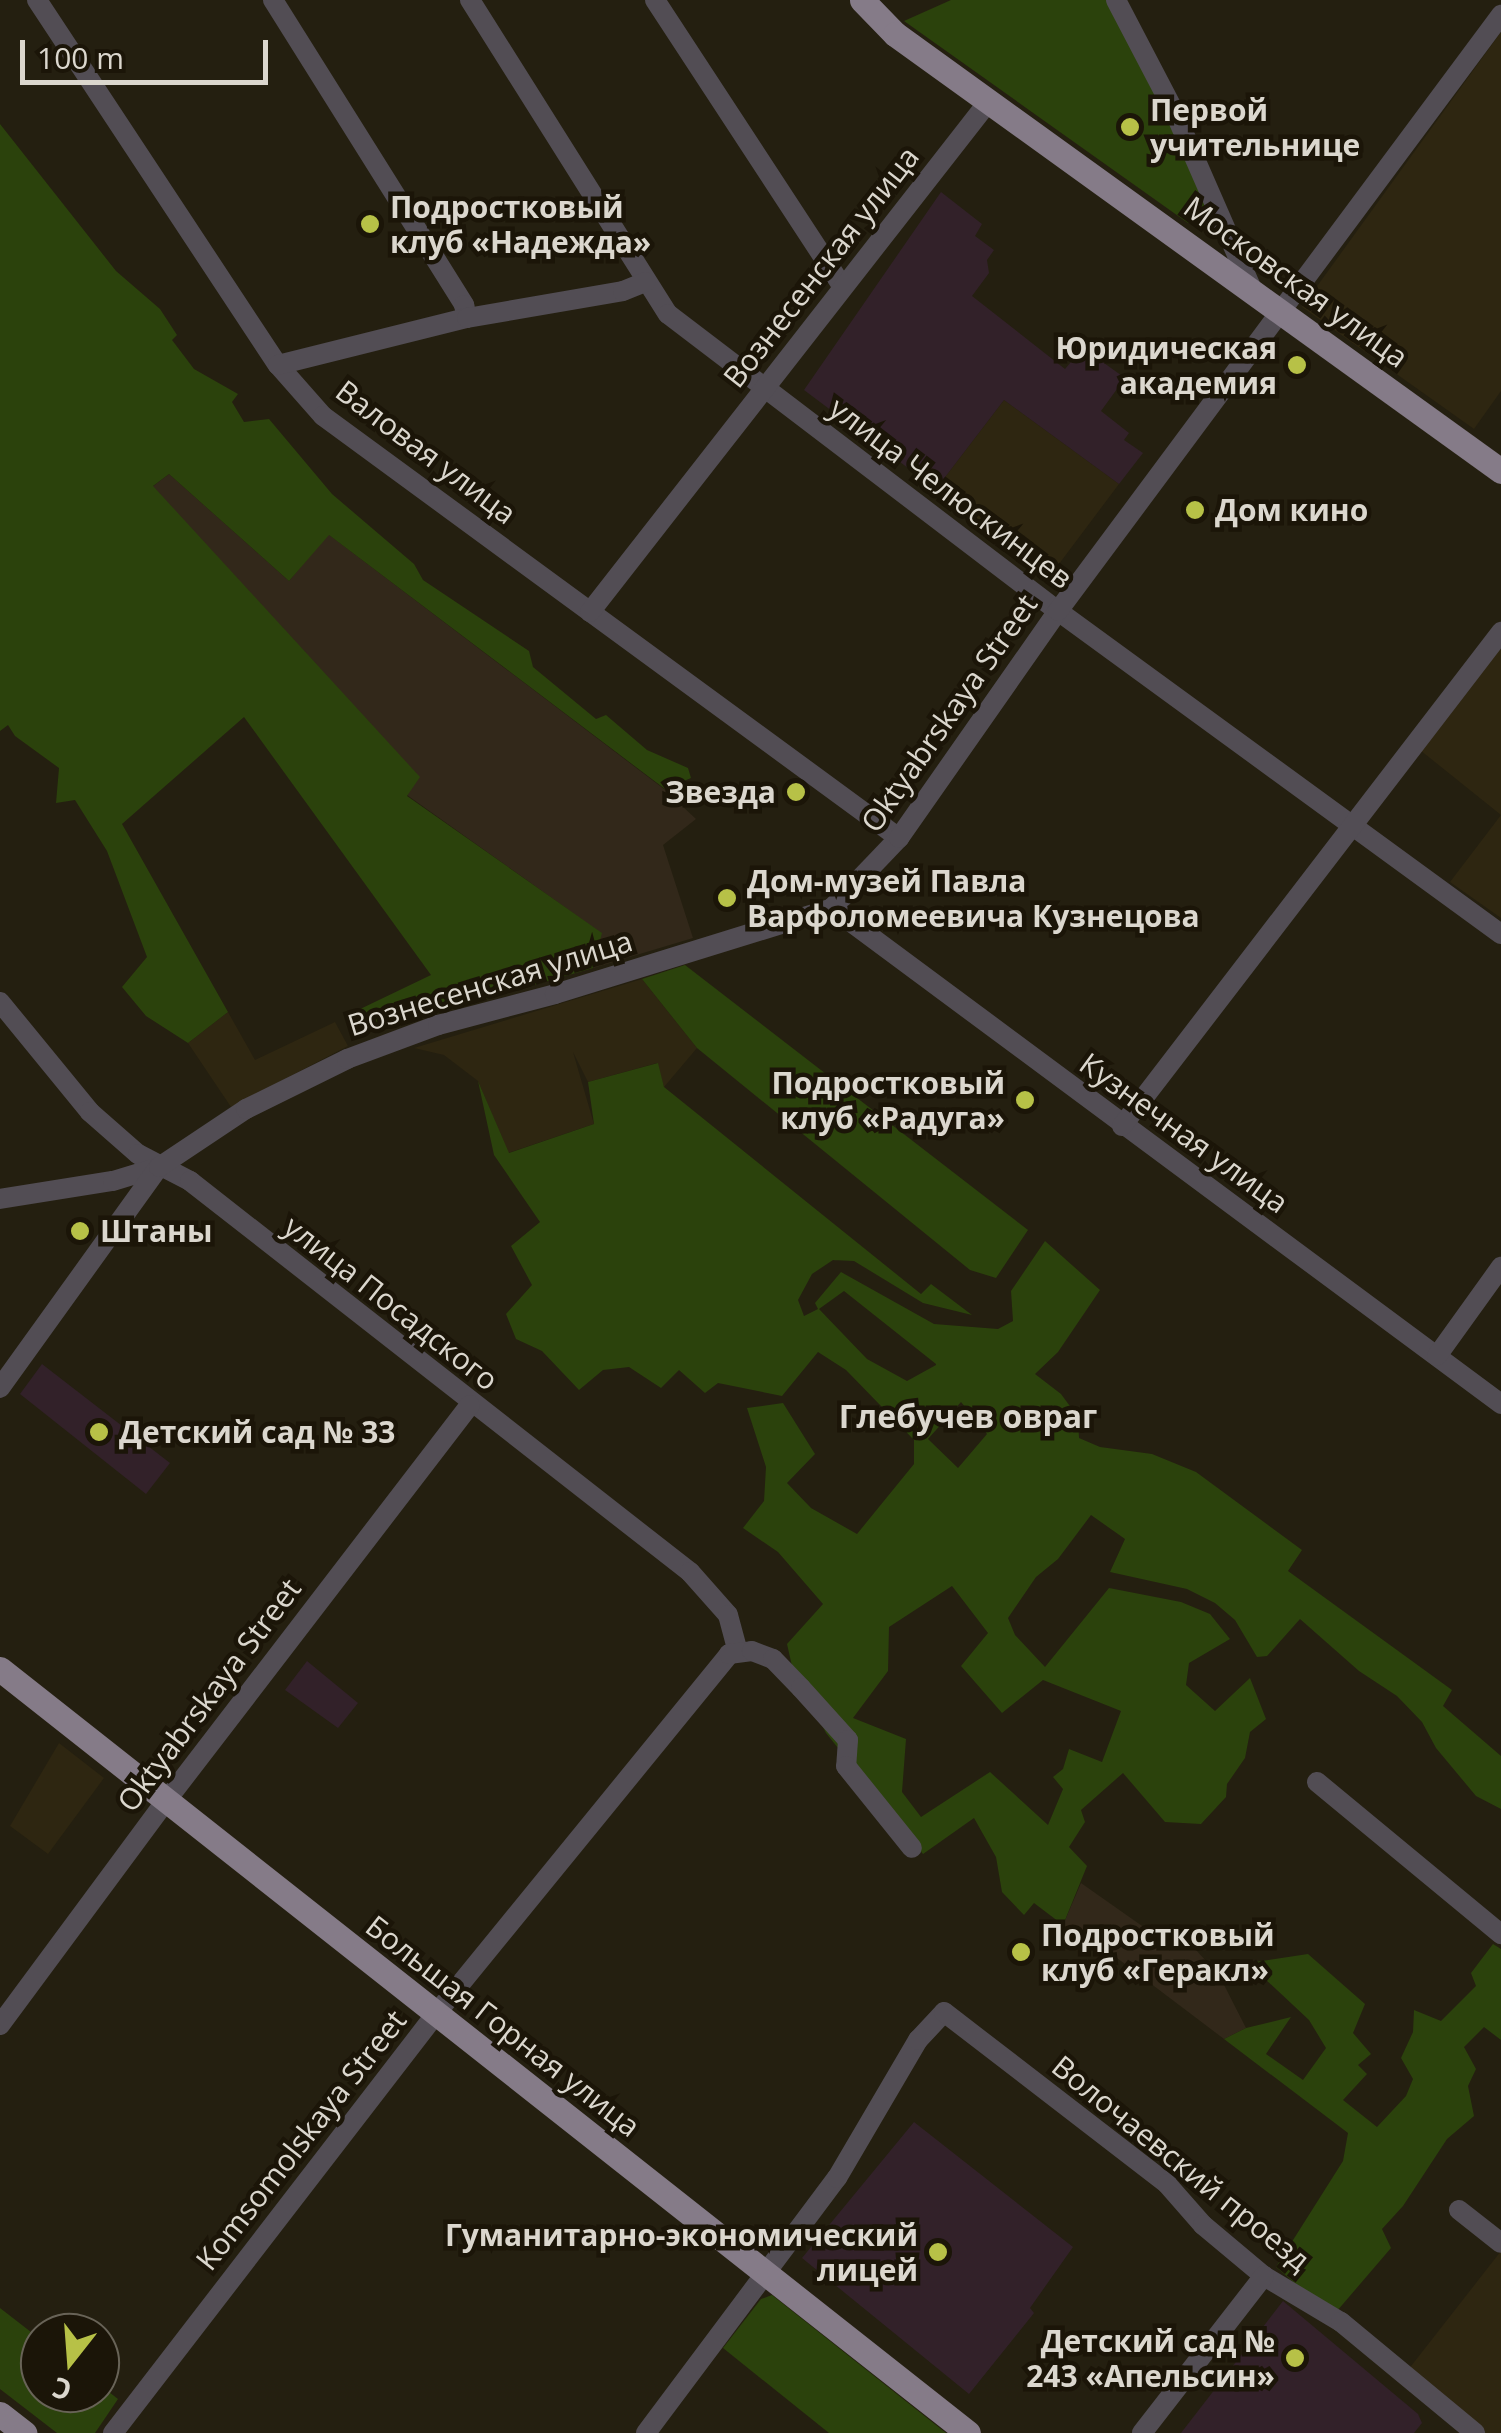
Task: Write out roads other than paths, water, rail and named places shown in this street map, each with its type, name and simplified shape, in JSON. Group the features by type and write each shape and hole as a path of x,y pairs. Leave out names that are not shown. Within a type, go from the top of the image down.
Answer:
{"main road":[{"name":"Московская улица","path":"862,0 895,34 1501,471"},
{"name":"Большая Горная улица","path":"0,1669 968,2433"},
{"path":"0,2414 24,2433"}],"street":[{"path":"273,0 464,305 467,318"},
{"name":"улица Челюскинцев","path":"470,0 668,314 1058,611 1350,828 1501,934"},
{"path":"655,0 843,287"},
{"path":"1116,0 1175,113 1252,289"},
{"name":"Валовая улица","path":"40,1 278,366 323,416 899,838"},
{"name":"Oktyabrskaya Street","path":"832,908 899,838 1058,611 1501,15"},
{"name":"Вознесенская улица","path":"590,612 990,101"},
{"path":"278,366 467,318 623,291 645,282"},
{"path":"1122,1126 1501,632"},
{"name":"Вознесенская улица","path":"0,1388 159,1167 246,1109 347,1059 438,1026 832,908"},
{"name":"Кузнечная улица","path":"832,908 1501,1404"},
{"name":"улица Посадского","path":"0,1002 90,1112 159,1167 190,1182 470,1405 690,1572 728,1615 734,1653"},
{"path":"0,1199 114,1182 159,1167"},
{"path":"1437,1356 1501,1267"},
{"name":"Oktyabrskaya Street","path":"0,2025 166,1800 470,1405"},
{"path":"734,1653 773,1659 833,1723 848,1740 846,1766 912,1848"},
{"name":"Komsomolskaya Street","path":"113,2433 435,2015 734,1653"},
{"path":"1317,1782 1501,1934"},
{"name":"Волочаевский проезд","path":"766,2275 837,2178 918,2040 944,2012 1167,2184 1204,2225 1264,2276 1341,2322 1475,2433"},
{"path":"1459,2210 1501,2243"},
{"path":"646,2433 766,2275"},
{"path":"1142,2433 1264,2276"}],"place":[{"name":"Первой учительнице","path":"1130,127"},
{"name":"Подростковый клуб «Надежда»","path":"370,224"},
{"name":"Юридическая академия","path":"1297,365"},
{"name":"Дом кино","path":"1195,510"},
{"name":"Звезда","path":"796,792"},
{"name":"Дом-музей Павла Варфоломеевича Кузнецова","path":"727,898"},
{"name":"Подростковый клуб «Радуга»","path":"1025,1100"},
{"name":"Штаны","path":"80,1231"},
{"name":"Детский сад № 33","path":"99,1432"},
{"name":"Подростковый клуб «Геракл»","path":"1021,1952"},
{"name":"Гуманитарно-экономический лицей","path":"938,2252"},
{"name":"Детский сад № 243 «Апельсин»","path":"1295,2358"}],"district":[{"name":"Глебучев овраг","path":"968,1416"}]}
